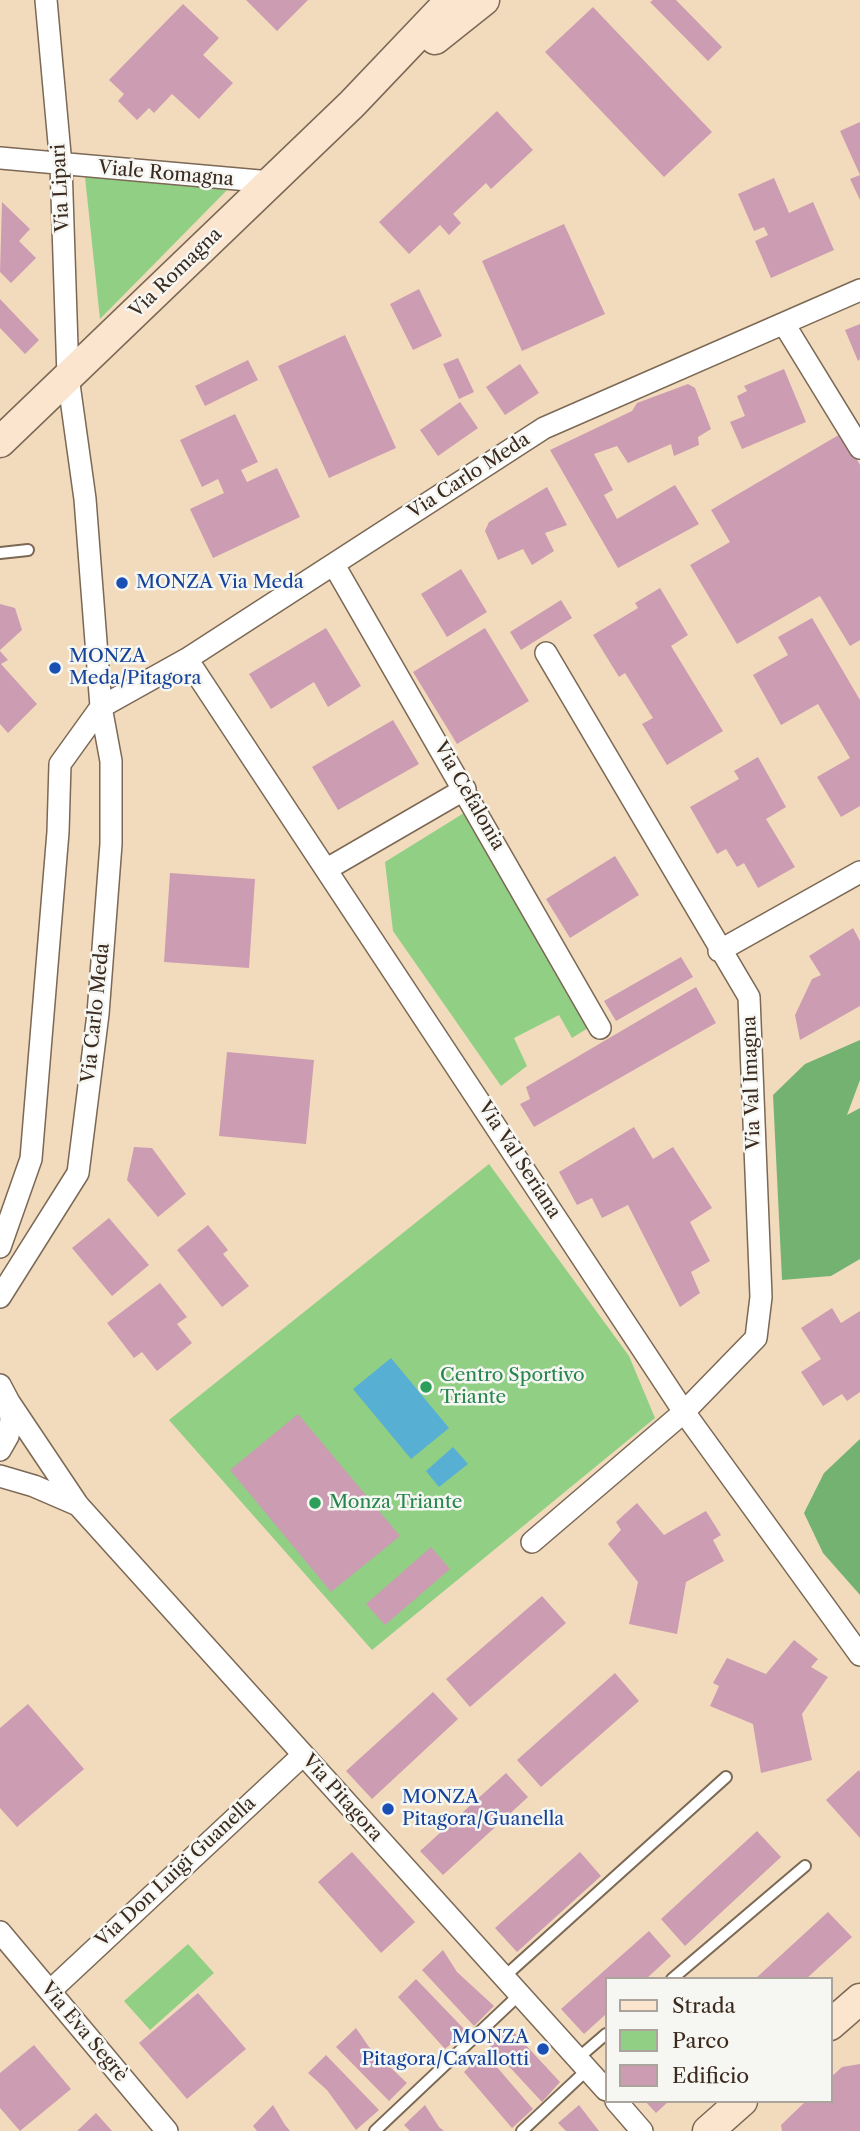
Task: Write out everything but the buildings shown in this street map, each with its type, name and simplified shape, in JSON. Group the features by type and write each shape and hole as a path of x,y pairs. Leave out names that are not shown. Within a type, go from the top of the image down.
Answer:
{"street":[{"name":"Via Lipari","path":"46,0 61,165 68,377"},
{"name":"Via Romagna","path":"0,442 352,104 451,0"},
{"name":"Via Romagna","path":"352,104 484,0"},
{"name":"Viale Romagna","path":"3,160 271,182"},
{"name":"Via Carlo Meda","path":"0,1247 31,1159 58,832 60,764 101,707 187,659 544,428 860,290"},
{"path":"784,324 860,448"},
{"name":"Via Carlo Meda","path":"0,1297 78,1173 98,1014 111,845 111,761 101,707 85,499 68,377"},
{"name":"Via Cefalonia","path":"334,565 600,1028"},
{"name":"Via Val Imagna","path":"532,1542 684,1412 756,1338 761,1297 749,997 719,951 546,653"},
{"name":"Via Val Seriana","path":"187,659 684,1412 860,1655"},
{"path":"327,869 465,789"},
{"path":"719,951 860,872"},
{"path":"0,1450 10,1425 2,1389"},
{"name":"Via Pitagora","path":"2,1389 78,1505 604,2088"},
{"name":"Via Pitagora","path":"0,1476 34,1486 78,1505"},
{"name":"Via Don Luigi Guanella","path":"50,1991 303,1755"},
{"name":"Via Eva Segrè","path":"0,1932 167,2131"},
{"path":"832,2023 860,1999"},
{"path":"618,2103 642,2131"},
{"path":"708,2131 740,2103"}],"lane":[{"path":"0,552 28,550"},
{"path":"504,1977 726,1777"},
{"path":"674,1977 805,1866"},
{"path":"374,2131 520,1994"},
{"path":"522,2131 583,2064 604,2037"}],"green space":[{"path":"85,177 229,188 100,319"},
{"path":"464,813 588,1028 572,1038 559,1015 514,1038 527,1066 501,1086 393,931 385,862"},
{"path":"860,1040 860,1080 847,1115 860,1108 860,1259 831,1276 782,1280 773,1095 805,1064"},
{"name":"Centro Sportivo Triante","path":"489,1164 629,1356 655,1418 372,1650 169,1420"},
{"path":"860,1439 860,1595 823,1553 804,1513 824,1473"},
{"path":"188,1944 214,1973 150,2030 124,2001"}],"water":[{"path":"391,1358 449,1428 411,1459 353,1389"},
{"path":"453,1447 468,1464 439,1487 426,1471"}],"place":[{"name":"MONZA Via Meda","path":"122,583"},
{"name":"MONZA Meda/Pitagora","path":"55,668"},
{"name":"Centro Sportivo Triante","path":"426,1387"},
{"name":"Monza Triante","path":"315,1503"},
{"name":"MONZA Pitagora/Guanella","path":"388,1809"},
{"name":"MONZA Pitagora/Cavallotti","path":"543,2049"}]}
